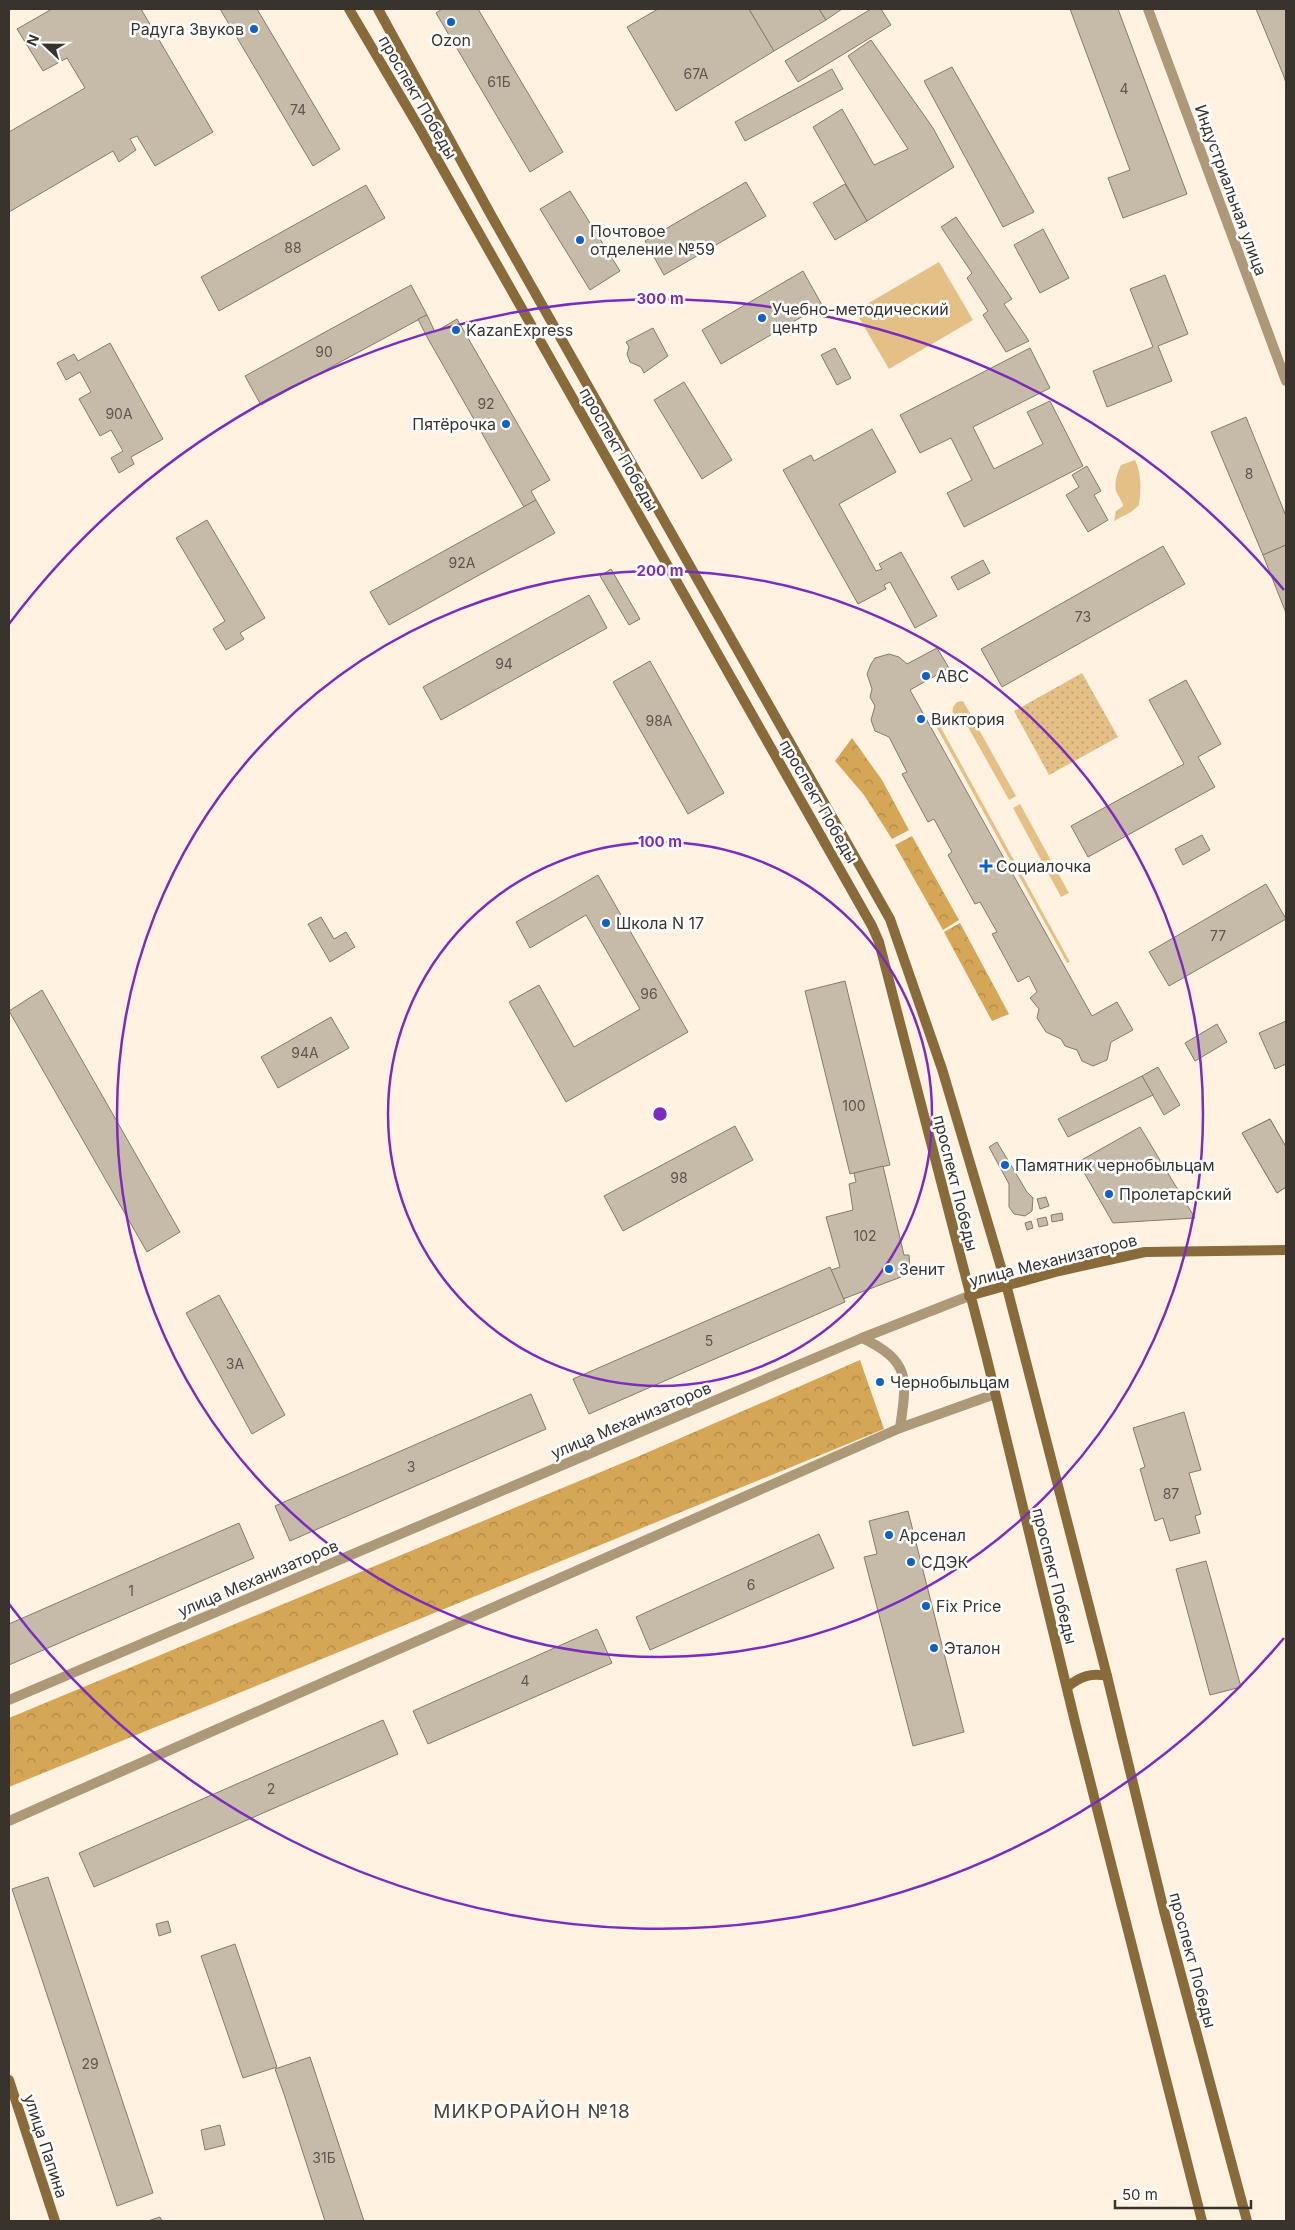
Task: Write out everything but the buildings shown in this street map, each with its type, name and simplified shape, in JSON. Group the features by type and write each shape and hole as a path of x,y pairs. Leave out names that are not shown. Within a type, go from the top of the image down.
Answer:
{"main road":[{"name":"проспект Победы","path":"349,9 420,129 872,926 886,965 1202,2221"},
{"name":"проспект Победы","path":"378,9 491,215 890,919 942,1069 1006,1284 1107,1676 1164,1911 1247,2221"},
{"name":"улица Механизаторов","path":"969,1296 1006,1284 1145,1252 1286,1250"},
{"path":"1067,1687 1087,1676 1097,1674 1107,1676"},
{"name":"улица Папина","path":"9,2080 55,2221"}],"street":[{"name":"Индустриальная улица","path":"1148,9 1286,381"},
{"name":"улица Механизаторов","path":"9,1700 862,1338 969,1296"},
{"path":"862,1338 882,1348 897,1360 906,1390 900,1428"},
{"path":"11,1818 900,1428 995,1394"}],"shaded area":[{"path":"939,262 973,320 889,369 855,311"},
{"path":"1135,460 1140,482 1139,505 1131,512 1114,521 1116,511 1123,506 1116,491 1117,475 1121,465"},
{"path":"1082,673 1118,737 1049,775 1014,711"},
{"path":"963,701 1016,796 1009,800 968,727 958,723 954,718 953,707 957,702"},
{"path":"940,726 1070,962 1067,963 937,728"},
{"path":"1020,804 1069,893 1061,897 1013,808"}],"green space":[{"path":"852,738 882,780 909,830 892,839 864,795 835,761"},
{"path":"912,836 959,920 943,930 895,845"},
{"path":"960,923 1009,1014 992,1021 944,932"},
{"path":"860,1360 884,1429 9,1787 9,1718 637,1457"}],"place":[{"name":"Ozon","path":"451,22"},
{"name":"Радуга Звуков","path":"254,29"},
{"name":"Почтовое отделение №59","path":"580,240"},
{"name":"Учебно-методический центр","path":"762,318"},
{"name":"KazanExpress","path":"456,330"},
{"name":"Пятёрочка","path":"506,424"},
{"name":"АВС","path":"926,676"},
{"name":"Виктория","path":"921,719"},
{"name":"Социалочка","path":"986,866"},
{"name":"Школа N 17","path":"606,923"},
{"name":"Памятник чернобыльцам","path":"1005,1165"},
{"name":"Пролетарский","path":"1109,1194"},
{"name":"Зенит","path":"889,1269"},
{"name":"Чернобыльцам","path":"880,1382"},
{"name":"Арсенал","path":"889,1535"},
{"name":"СДЭК","path":"911,1562"},
{"name":"Fix Price","path":"926,1606"},
{"name":"Эталон","path":"934,1648"}],"district":[{"name":"МИКРОРАЙОН №18","path":"532,2111"}]}
